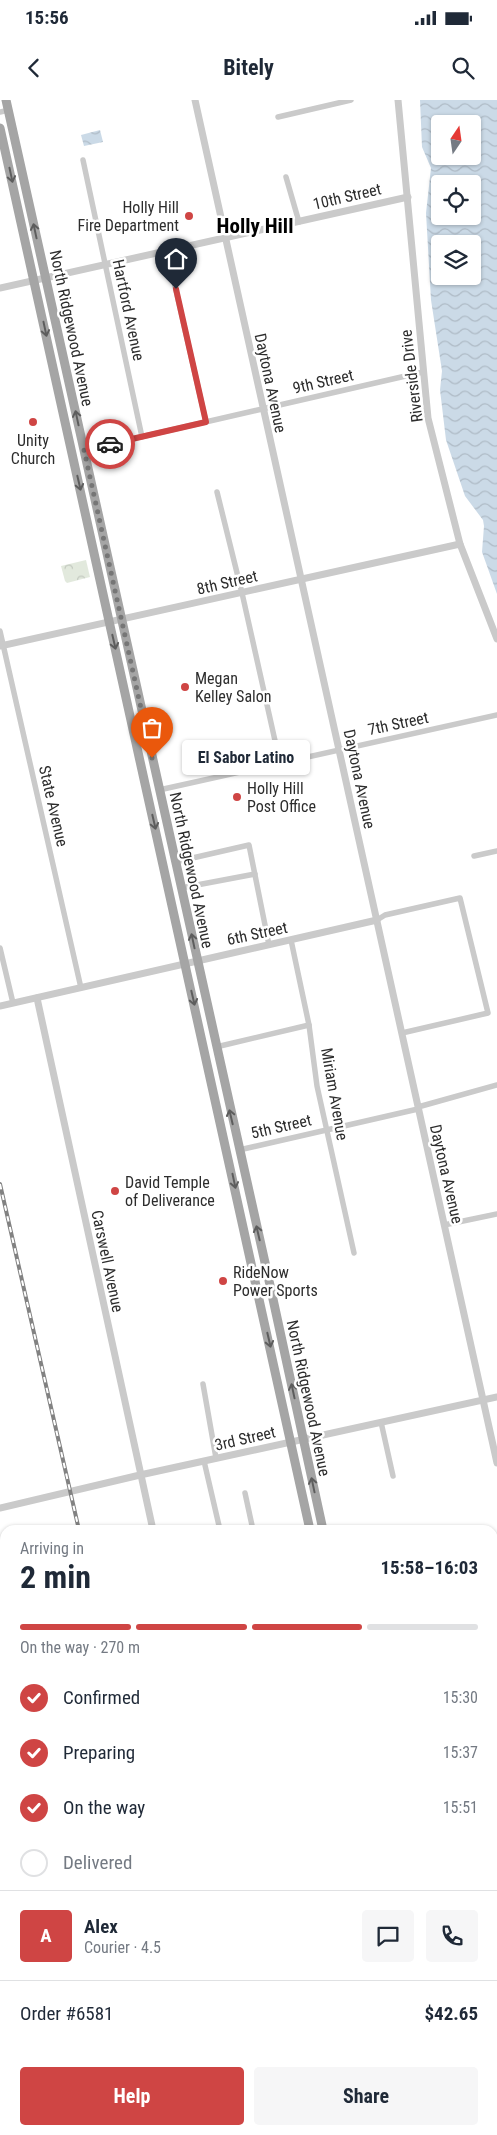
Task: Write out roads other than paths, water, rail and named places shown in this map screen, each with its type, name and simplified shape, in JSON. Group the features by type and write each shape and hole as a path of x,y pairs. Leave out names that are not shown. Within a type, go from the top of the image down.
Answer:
{"main road":[{"name":"North Ridgewood Avenue","path":"6,100 4,112 46,278 322,1525"},
{"name":"North Ridgewood Avenue","path":"0,128 309,1525"},
{"path":"68,436 84,450"},
{"path":"72,453 87,465"},
{"path":"144,775 159,790"},
{"path":"223,1134 239,1150"},
{"path":"228,1153 235,1157 242,1165"}],"street":[{"name":"Daytona Avenue","path":"195,100 262,410 340,750 497,1463"},
{"path":"278,117 351,100"},
{"name":"Riverside Drive","path":"398,100 428,418 460,544 497,640"},
{"name":"Hartford Avenue","path":"83,160 142,437"},
{"path":"286,177 298,222"},
{"name":"10th Street","path":"0,288 408,197"},
{"path":"167,251 206,422"},
{"name":"9th Street","path":"84,450 423,372"},
{"path":"217,492 280,763"},
{"name":"8th Street","path":"2,646 460,544"},
{"name":"State Avenue","path":"0,631 81,988"},
{"name":"7th Street","path":"159,790 497,715"},
{"path":"175,862 249,845 269,945"},
{"path":"474,856 497,851"},
{"path":"181,888 255,874"},
{"name":"6th Street","path":"0,1006 377,920 385,915 460,898 488,1013 402,1033"},
{"name":"Miriam Avenue","path":"291,940 310,1025 317,1084 326,1129 354,1253"},
{"path":"0,948 12,1004"},
{"name":"Carswell Avenue","path":"38,998 152,1525"},
{"path":"216,1047 310,1025"},
{"name":"5th Street","path":"239,1150 418,1108 497,1085"},
{"path":"444,1225 497,1214"},
{"path":"203,1384 216,1458"},
{"name":"3rd Street","path":"0,1508 216,1458 497,1397"},
{"path":"382,1422 393,1476"},
{"path":"204,1461 219,1525"},
{"path":"245,1493 252,1525"}],"water":[{"path":"420,100 497,100 497,594 482,552 483,520 465,496 446,440 440,390 442,371 431,300 426,213 431,168 422,147"},
{"path":"100,130 103,142 84,146 81,135"}],"railway":[{"path":"0,1184 78,1525"}],"place":[{"name":"Holly Hill Fire Department","path":"189,216"},
{"name":"Unity Church","path":"33,422"},
{"name":"Megan Kelley Salon","path":"185,687"},
{"name":"El Sabor Latino","path":"152,758"},
{"name":"Holly Hill Post Office","path":"237,797"},
{"name":"David Temple of Deliverance","path":"115,1191"},
{"name":"RideNow Power Sports","path":"223,1281"}],"district":[{"name":"Holly Hill","path":"255,226"}]}
